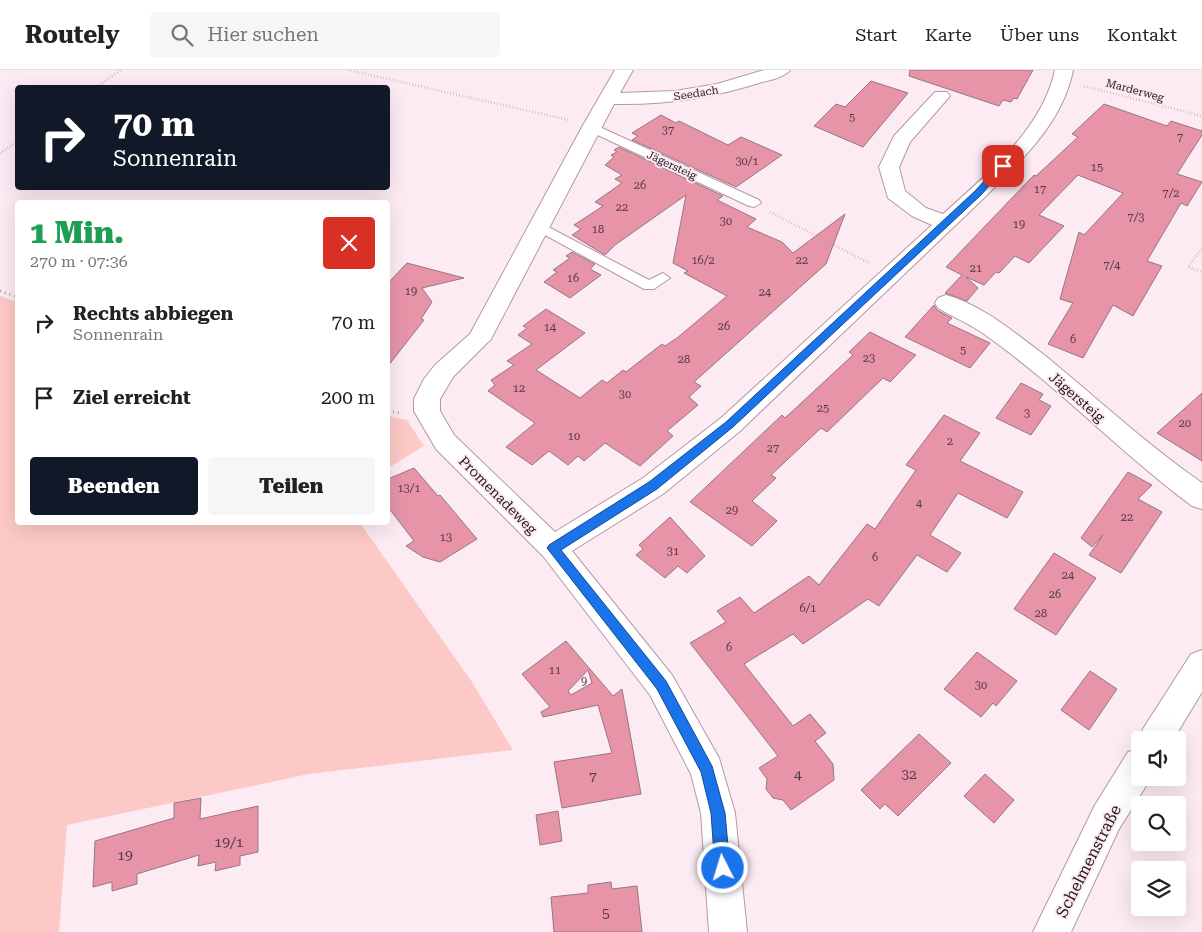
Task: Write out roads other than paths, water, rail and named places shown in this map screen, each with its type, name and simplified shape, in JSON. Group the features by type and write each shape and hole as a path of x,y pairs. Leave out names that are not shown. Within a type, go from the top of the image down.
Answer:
{"street":[{"name":"Promenadeweg","path":"624,70 590,127 479,339 444,371 433,385 427,399 427,411 445,442 553,548 661,685 707,770 718,813 728,932"},
{"name":"Seedach","path":"608,98 661,99 700,94 727,88 781,70"},
{"path":"553,548 653,486 730,425 978,193 1042,125 1056,103 1064,75"},
{"path":"940,96 901,140 889,168 895,194 919,212 946,223"},
{"name":"Jägersteig","path":"946,303 991,328 1034,360 1108,424 1202,498"},
{"path":"1161,731 1202,664"},
{"name":"Schelmenstraße","path":"1052,932 1107,817 1131,778"}],"lane":[{"name":"Jägersteig","path":"590,127 754,204"},
{"path":"539,226 650,286 663,278"}]}
